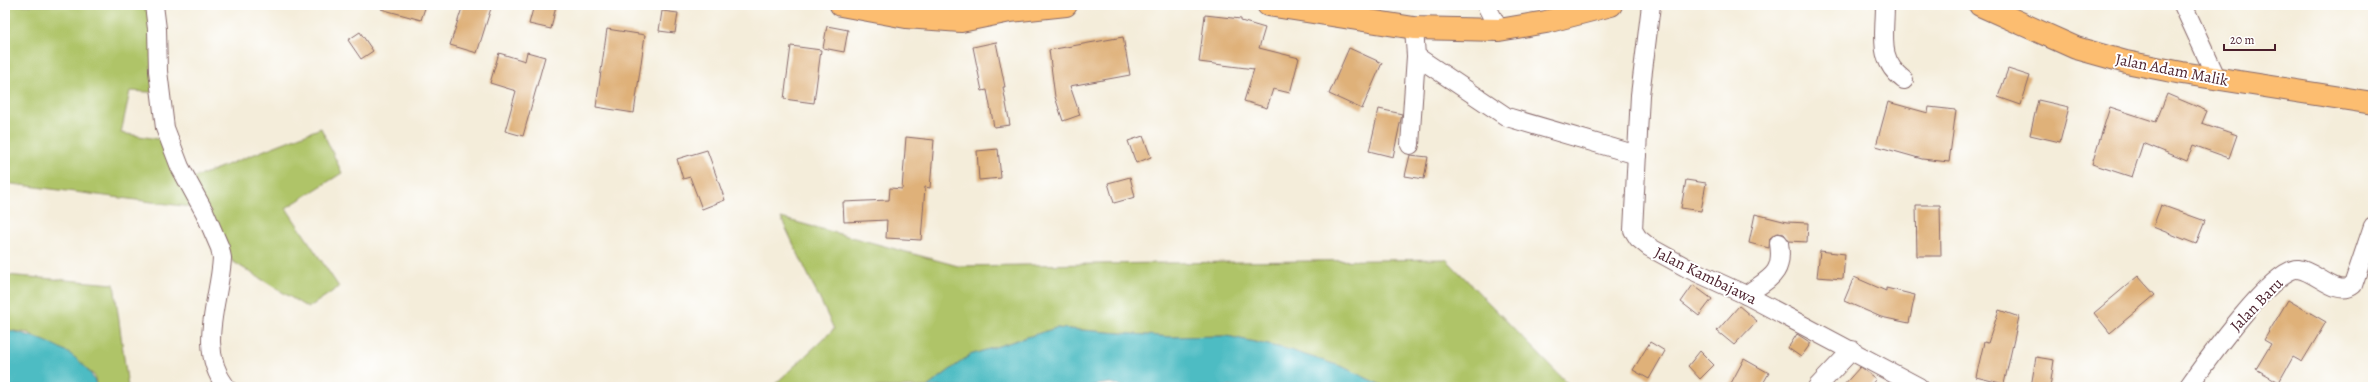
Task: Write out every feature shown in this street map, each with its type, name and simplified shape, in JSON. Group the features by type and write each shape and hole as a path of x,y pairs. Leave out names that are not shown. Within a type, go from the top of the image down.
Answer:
{"highway":[{"path":"841,5 906,17 961,21 1010,8 1066,5"},
{"path":"1268,5 1313,9 1414,28 1499,30 1546,22 1611,5"},
{"name":"Jalan Adam Malik","path":"1980,5 2076,48 2126,62 2217,79 2373,103"}],"street":[{"path":"154,5 158,29 158,71 165,128 180,167 205,213 220,248 222,258 211,324 211,351 219,378 226,387"},
{"path":"1486,5 1499,30"},
{"name":"Jalan Kambajawa","path":"1650,5 1645,36 1633,230 1638,238 1649,247 1689,269 1746,295 1852,350 1919,387"},
{"path":"1885,5 1886,60 1894,72 1904,80"},
{"path":"2183,5 2217,79"},
{"path":"1410,145 1416,56 1414,28"},
{"path":"1416,56 1507,117 1637,155"},
{"name":"Jalan Baru","path":"2188,387 2244,313 2276,281 2290,270 2298,269 2311,273 2340,288 2348,289 2354,285 2373,226"},
{"path":"1746,295 1775,273 1780,266 1779,243"},
{"path":"1817,387 1852,350"}],"green space":[{"path":"5,5 158,5 166,93 130,91 121,133 170,141 191,179 321,128 342,173 286,208 339,287 308,308 232,261 206,209 5,183"},
{"path":"781,218 958,266 1446,259 1571,387 1385,387 1343,367 1286,349 1227,336 1171,337 1056,328 970,355 927,387 772,387 834,329"},
{"path":"5,275 114,284 128,387 97,387 94,375 29,333 5,330"}],"water":[{"path":"1056,328 1171,337 1227,336 1286,349 1343,367 1385,387 1124,387 1111,383 1082,387 927,387 970,355"},
{"path":"5,330 18,332 46,341 72,355 83,364 97,387 5,387"}],"building":[{"path":"382,5 426,5 421,20 381,9"},
{"path":"463,5 492,5 477,53 450,45"},
{"path":"534,5 556,5 551,29 529,24"},
{"path":"662,11 678,13 675,33 659,31"},
{"path":"1205,15 1241,19 1241,21 1265,28 1259,48 1299,58 1290,93 1273,89 1267,108 1244,101 1254,69 1199,62"},
{"path":"827,26 848,30 844,52 823,48"},
{"path":"607,29 645,35 634,113 596,107"},
{"path":"360,32 373,51 361,59 348,40"},
{"path":"1123,37 1130,75 1070,86 1080,115 1063,121 1055,97 1049,50"},
{"path":"996,42 1005,87 1003,87 1010,125 994,127 987,90 982,91 973,47"},
{"path":"791,46 821,50 814,103 784,99"},
{"path":"1349,48 1382,63 1362,109 1329,94"},
{"path":"527,52 545,57 523,136 505,131 516,91 490,83 499,53 525,61"},
{"path":"2008,69 2030,76 2021,105 1998,97"},
{"path":"2167,94 2207,111 2202,123 2237,135 2229,158 2193,145 2187,161 2143,143 2132,177 2092,164 2110,107 2156,122"},
{"path":"2038,100 2069,107 2060,142 2030,135"},
{"path":"1888,102 1928,113 1929,107 1956,110 1949,162 1922,159 1876,146"},
{"path":"1379,109 1402,114 1393,157 1369,151"},
{"path":"1143,136 1151,157 1136,163 1128,141"},
{"path":"906,137 934,140 930,188 925,187 921,240 886,238 887,220 844,222 843,202 889,200 890,188 902,189"},
{"path":"998,149 1001,178 979,180 977,151"},
{"path":"707,150 725,200 702,209 690,177 683,179 677,159"},
{"path":"1410,155 1428,157 1424,179 1405,176"},
{"path":"1130,177 1135,197 1114,203 1108,183"},
{"path":"1686,180 1706,183 1701,211 1681,208"},
{"path":"1916,205 1940,205 1941,256 1917,256"},
{"path":"2161,205 2205,221 2196,244 2153,227"},
{"path":"1755,214 1787,222 1808,223 1807,242 1789,241 1784,234 1778,233 1770,238 1769,248 1749,243"},
{"path":"1820,251 1845,254 1843,279 1817,277"},
{"path":"2138,276 2155,295 2110,333 2094,313"},
{"path":"1854,277 1886,291 1886,288 1915,295 1909,323 1881,317 1844,301"},
{"path":"1693,285 1712,299 1699,316 1681,302"},
{"path":"2288,300 2326,322 2302,362 2293,357 2279,382 2256,369 2271,344 2264,340"},
{"path":"1739,306 1757,321 1734,345 1717,331"},
{"path":"1999,310 2019,317 2004,384 1976,377 1984,342 1988,343"},
{"path":"1797,334 1811,343 1801,357 1788,348"},
{"path":"1650,342 1665,351 1649,379 1633,370"},
{"path":"1700,351 1714,365 1700,379 1688,366"},
{"path":"2036,357 2054,360 2050,387 2031,387"},
{"path":"1744,359 1769,373 1761,387 1729,387"},
{"path":"1860,367 1876,379 1869,387 1842,387"}]}
